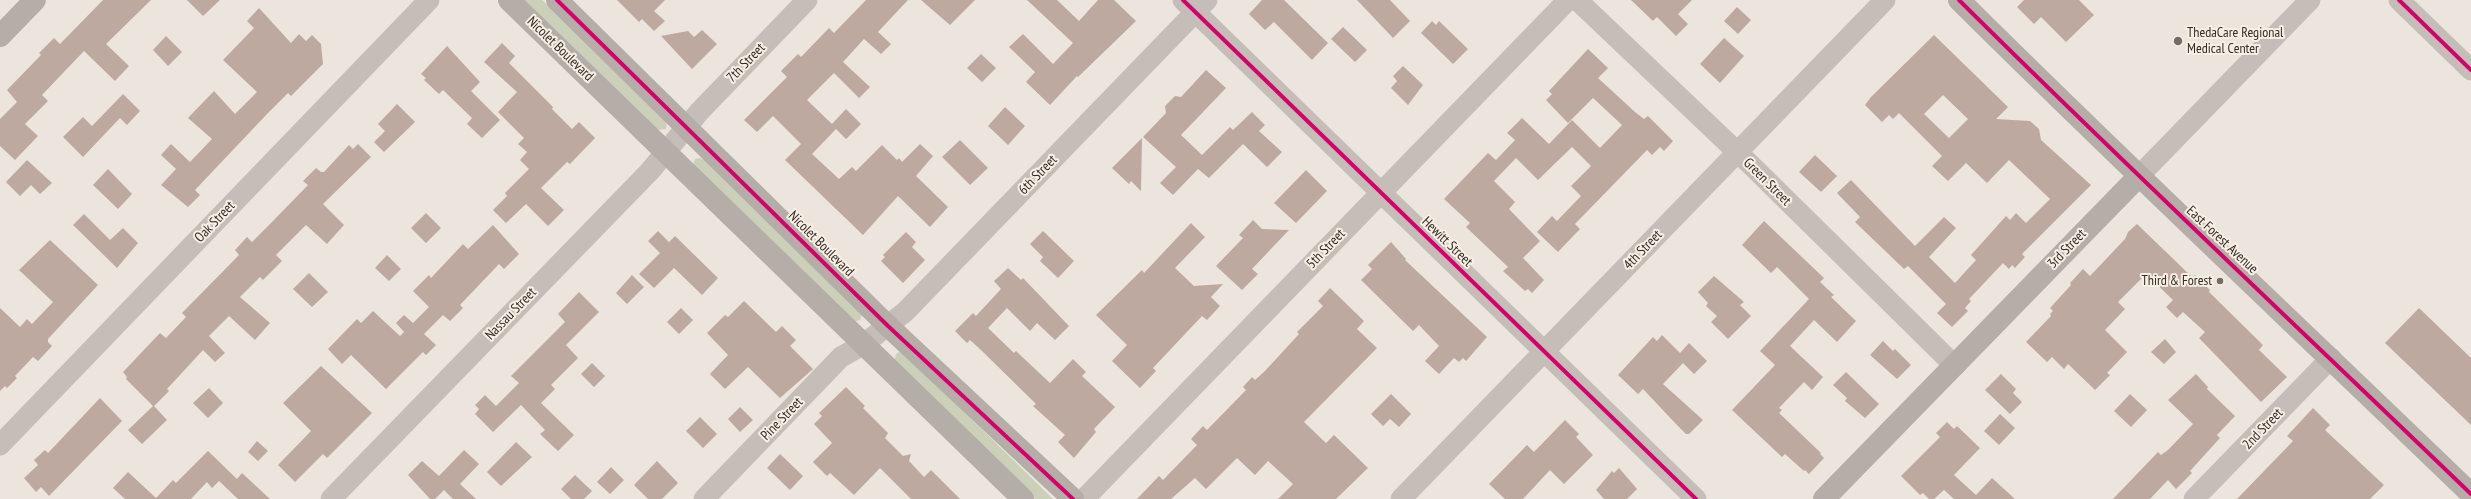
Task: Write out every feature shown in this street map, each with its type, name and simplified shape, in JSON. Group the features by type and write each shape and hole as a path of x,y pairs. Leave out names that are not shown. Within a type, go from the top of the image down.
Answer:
{"street":[{"path":"0,36 35,0"},
{"name":"Oak Street","path":"0,445 429,0"},
{"name":"Nicolet Boulevard","path":"510,0 1023,499"},
{"name":"Nicolet Boulevard","path":"558,0 888,326 1073,499"},
{"name":"7th Street","path":"686,126 807,0"},
{"name":"5th Street","path":"1084,499 1568,0"},
{"name":"Green Street","path":"1577,0 1738,153 1955,366"},
{"name":"4th Street","path":"1401,499 1885,0"},
{"name":"East Forest Avenue","path":"1959,0 2139,176 2331,358 2471,494"},
{"name":"3rd Street","path":"1824,499 2310,0"},
{"path":"2399,0 2471,70"},
{"path":"2413,0 2428,28"},
{"name":"Hewitt Street","path":"1195,4 1380,193 1696,499"},
{"name":"6th Street","path":"864,344 905,312 1195,4"},
{"name":"Nassau Street","path":"331,499 666,152 686,126"},
{"name":"Pine Street","path":"704,499 841,357 864,344"},
{"name":"2nd Street","path":"2194,499 2331,358"}],"green space":[{"path":"522,0 542,0 667,120 666,129 656,130"},
{"path":"695,159 704,159 862,315 860,320 853,322 693,165"},
{"path":"899,352 904,353 1053,499 1035,499 894,363 896,354"}],"building":[{"path":"103,0 151,0 106,44 129,66 115,81 84,51 42,95 48,101 25,124 38,136 15,160 0,146 0,119 17,102 7,90 41,55 39,53 54,38 60,44"},
{"path":"187,0 220,0 203,16"},
{"path":"617,0 665,0 654,11 665,21 654,31 642,19 639,22"},
{"path":"866,0 908,0 878,32 891,44 881,54 864,39 843,62 870,87 859,98 834,73 807,100 832,124 846,109 861,124 846,139 836,129 812,154 839,179 852,167 856,171 882,145 897,160 899,158 902,162 920,144 933,156 916,176 948,207 930,227 898,196 863,235 785,160 801,144 773,116 757,132 744,120 787,77 781,71 798,54 801,57 829,28 834,33"},
{"path":"921,0 975,0 950,25"},
{"path":"1027,0 1057,0 1079,21 1098,0 1114,0 1136,21 1078,77 1077,76 1050,105 1026,82 1035,72 1009,47 1023,34 1053,64 1073,43"},
{"path":"1262,0 1284,0 1328,43 1312,60 1274,22 1265,30 1249,14"},
{"path":"1357,0 1390,0 1410,21 1393,38"},
{"path":"1631,0 1692,0 1678,14 1688,24 1676,36 1657,17 1653,21"},
{"path":"2024,0 2079,0 2094,15 2066,42 2041,17 2034,24 2017,7"},
{"path":"1737,7 1751,20 1738,34 1724,21"},
{"path":"259,8 291,43 299,34 306,41 312,35 321,44 323,64 291,96 288,93 195,190 200,195 188,207 161,185 176,169 161,155 171,144 190,162 212,139 188,118 214,91 235,114 257,92 223,60 254,28 247,21"},
{"path":"1432,21 1436,25 1439,21 1468,49 1453,64 1421,33"},
{"path":"1343,27 1367,50 1355,62 1331,39"},
{"path":"702,30 717,44 692,69 661,36 688,31 694,37"},
{"path":"1934,35 2008,107 1996,119 2030,121 2039,129 2041,140 2091,185 2022,254 2025,257 2015,268 2012,265 2009,269 2003,263 1969,299 1971,301 1965,308 1968,311 1952,327 1937,313 1946,304 1908,266 1904,269 1855,222 1860,217 1837,193 1851,180 1915,246 1944,217 1956,228 1929,257 1955,283 1976,260 1971,255 2006,216 2010,220 2016,213 2026,223 2050,199 2009,160 1987,183 1966,163 1948,181 1932,166 1942,156 1899,113 1893,119 1889,115 1882,122 1865,105 1871,97","holes":["1943,95 1968,119 1949,138 1924,114"]},
{"path":"166,36 182,52 168,66 153,50"},
{"path":"1724,38 1744,56 1720,83 1700,64"},
{"path":"502,43 515,56 509,63 553,107 552,109 572,129 579,122 595,138 570,164 567,162 541,188 564,210 548,226 526,204 506,223 493,210 507,196 505,193 529,169 520,160 527,152 518,144 524,138 498,112 517,92 484,62"},
{"path":"447,46 480,82 471,91 500,120 482,138 467,124 472,118 443,90 439,94 424,80 426,78 421,74"},
{"path":"1588,49 1608,68 1598,78 1644,119 1648,116 1673,141 1664,151 1660,147 1652,155 1647,150 1575,224 1580,229 1558,252 1537,232 1552,216 1557,221 1581,196 1571,186 1591,166 1572,147 1538,180 1516,158 1494,181 1515,202 1509,209 1540,241 1523,258 1544,280 1532,293 1528,289 1525,291 1503,271 1508,267 1466,227 1470,223 1444,199 1488,153 1496,160 1515,140 1507,133 1522,118 1549,144 1572,120 1600,148 1622,125 1593,98 1568,123 1546,100 1552,94 1549,91"},
{"path":"981,54 996,68 982,82 967,68"},
{"path":"1403,66 1423,85 1408,105 1391,88 1397,81 1393,76"},
{"path":"1206,70 1226,88 1181,135 1202,155 1230,127 1233,130 1252,112 1265,125 1259,131 1282,152 1267,167 1243,144 1209,178 1198,169 1173,195 1160,183 1176,167 1143,137 1166,113 1165,106 1175,96 1181,97"},
{"path":"123,94 140,111 127,125 120,118 83,157 63,137 83,117 92,126"},
{"path":"397,104 415,122 384,152 374,142 385,131 378,124"},
{"path":"1005,107 1025,126 1008,145 988,126"},
{"path":"1142,138 1141,191 1131,181 1129,184 1112,168"},
{"path":"960,140 988,168 970,185 942,157"},
{"path":"358,144 371,157 323,204 344,225 327,244 306,225 276,255 282,261 263,280 260,277 240,297 270,323 255,340 229,316 209,336 225,353 215,362 203,350 167,389 169,391 154,406 167,420 142,444 128,430 153,406 126,379 127,377 123,372 160,333 166,338 186,317 182,313 239,255 235,250 247,237 252,242 273,221 308,185 303,181 316,168 321,172 324,172 349,145 353,149"},
{"path":"1815,155 1837,176 1821,192 1799,172"},
{"path":"27,160 52,183 40,194 31,185 20,196 6,182"},
{"path":"108,169 132,194 118,209 93,185"},
{"path":"1306,170 1327,191 1296,223 1274,203"},
{"path":"426,213 441,228 426,243 411,228"},
{"path":"84,214 110,240 123,228 138,243 117,268 73,225"},
{"path":"1253,220 1262,229 1289,230 1252,269 1258,274 1242,290 1216,266 1243,238 1239,235"},
{"path":"1764,221 1824,278 1820,282 1834,295 1831,297 1856,321 1837,342 1814,320 1790,346 1823,377 1812,390 1804,382 1779,408 1782,410 1779,413 1821,453 1820,454 1824,458 1809,474 1785,454 1782,457 1732,410 1775,365 1760,351 1809,299 1777,267 1771,273 1742,245"},
{"path":"1191,223 1205,237 1175,268 1194,286 1223,284 1211,297 1220,306 1207,320 1202,316 1153,368 1156,371 1140,388 1112,361 1127,345 1096,315 1142,270 1144,273"},
{"path":"2137,224 2192,277 2195,275 2210,290 2209,292 2263,345 2259,350 2287,377 2261,402 2199,338 2205,332 2183,312 2177,318 2166,307 2173,300 2146,274 2118,302 2125,309 2105,330 2127,352 2107,373 2110,375 2095,390 2068,364 2064,369 2052,357 2047,362 2026,342 2051,316 2050,314 2053,311 2050,308 2083,269 2090,276 2125,239 2128,232"},
{"path":"493,225 519,254 504,269 499,264 460,305 463,308 450,321 443,315 424,334 436,345 426,355 423,352 386,389 351,355 342,364 328,349 357,319 361,323 373,311 400,336 404,332 396,323 404,315 413,323 429,307 413,291 429,275 431,278 463,244 468,249"},
{"path":"658,231 669,242 675,236 718,278 702,295 674,268 654,288 639,274 660,253 648,241"},
{"path":"1043,231 1074,261 1058,278 1040,261 1043,257 1030,244"},
{"path":"906,232 916,242 912,247 925,260 903,283 881,261 885,257 883,255"},
{"path":"50,240 98,285 48,339 48,342 52,346 38,361 33,357 15,376 17,378 7,388 5,386 0,391 0,308 20,327 27,319 32,324 53,302 19,270"},
{"path":"1391,242 1406,259 1405,260 1487,337 1466,361 1463,358 1459,362 1454,358 1439,374 1425,361 1439,346 1419,325 1413,331 1361,280 1372,269 1368,265"},
{"path":"387,255 401,269 389,281 375,268"},
{"path":"1008,268 1021,280 1023,278 1069,326 1055,340 1037,323 1030,331 1007,308 988,328 1014,353 1016,351 1050,383 1073,359 1086,372 1082,376 1115,407 1094,429 1096,432 1074,458 1058,442 1065,435 1033,406 1036,404 970,340 967,343 955,331 973,313 976,316 1001,289 994,281"},
{"path":"309,273 328,292 312,307 293,289"},
{"path":"632,275 644,287 627,304 616,293"},
{"path":"1714,276 1744,302 1740,305 1751,316 1728,339 1711,322 1717,316 1706,306 1708,303 1698,292"},
{"path":"1330,288 1364,321 1357,329 1377,348 1304,422 1326,443 1334,435 1368,468 1336,499 1278,499 1293,484 1268,461 1255,475 1237,458 1206,489 1195,478 1171,499 1137,499 1159,476 1163,480 1197,445 1191,439 1203,426 1207,430 1246,390 1243,387 1252,377 1255,380 1265,371 1299,334 1297,332 1323,306 1318,301"},
{"path":"579,292 599,312 566,345 578,358 551,385 555,389 541,403 574,435 558,451 540,434 545,430 521,405 493,432 475,414 479,409 475,405 485,395 496,406 519,383 511,376 565,322 558,314"},
{"path":"744,301 776,332 782,326 796,340 790,346 813,369 780,398 748,367 725,389 710,374 728,355 707,333 725,315 728,317"},
{"path":"681,308 693,320 679,334 667,322"},
{"path":"2419,308 2471,358 2471,425 2385,343"},
{"path":"1662,335 1680,353 1689,343 1707,361 1694,374 1683,363 1663,384 1703,420 1689,434 1686,434 1643,389 1638,394 1618,375 1653,337 1657,341"},
{"path":"2165,339 2176,352 2164,364 2151,352"},
{"path":"1883,341 1893,351 1895,349 1911,365 1897,379 1870,355"},
{"path":"592,363 605,376 594,387 581,374"},
{"path":"321,366 372,413 327,458 323,454 295,482 278,465 311,431 283,403"},
{"path":"1846,372 1879,404 1865,418 1845,401 1847,398 1833,385"},
{"path":"2001,374 2016,389 2013,393 2022,402 2010,414 1985,390"},
{"path":"2196,374 2208,387 2207,389 2235,416 2217,435 2220,438 2190,471 2192,473 2176,489 2168,480 2150,499 2113,499 2158,452 2161,455 2168,450 2193,424 2168,400"},
{"path":"846,387 865,406 863,408 888,433 885,438 903,456 911,454 909,461 924,477 931,470 960,499 911,499 880,468 854,495 830,473 827,476 813,462 832,443 814,424 822,416 819,413"},
{"path":"209,388 223,403 208,418 193,403"},
{"path":"1391,394 1411,414 1399,427 1390,419 1383,426 1371,414"},
{"path":"2130,394 2147,410 2131,427 2114,411"},
{"path":"100,398 122,421 49,496 41,487 36,492 24,478 38,465 34,460 45,450 48,453"},
{"path":"740,407 753,420 740,432 728,419"},
{"path":"2313,408 2330,425 2325,430 2384,485 2370,499 2237,499 2293,441 2287,436"},
{"path":"2000,414 2015,428 1999,445 1984,431"},
{"path":"700,417 717,434 703,448 686,431"},
{"path":"1565,420 1579,434 1576,437 1593,455 1564,484 1550,470 1523,499 1505,499 1489,484 1527,445 1534,452"},
{"path":"1947,422 1954,429 1957,426 1980,448 1954,475 1976,495 1992,478 2015,499 1954,499 1944,490 1934,499 1929,499 1923,493 1920,495 1901,476 1940,437 1936,433"},
{"path":"257,441 268,451 258,461 248,452"},
{"path":"516,442 532,457 501,486 487,472"},
{"path":"464,450 479,464 460,484 476,499 453,499 444,490 435,499 430,499 408,475 422,461 439,476"},
{"path":"208,451 237,479 242,473 270,499 238,499 219,481 212,488 207,482 191,499 125,499 113,488 128,472 156,498 173,480 176,483"},
{"path":"780,454 803,476 790,490 767,468"},
{"path":"657,461 678,483 662,499 648,499 634,485"},
{"path":"611,467 624,480 610,494 597,482"},
{"path":"1619,468 1637,489 1627,499 1604,499 1596,490 1612,471 1614,473"},
{"path":"575,475 592,491 584,499 571,499 561,489"}],"cycle path":[{"path":"557,0 888,326 1073,499"},
{"path":"1183,0 1696,499"},
{"path":"1959,0 2150,186 2471,494"},
{"path":"2399,0 2471,70"}],"place":[{"name":"ThedaCare Regional Medical Center","path":"2178,41"},
{"name":"Third & Forest","path":"2220,281"}]}
